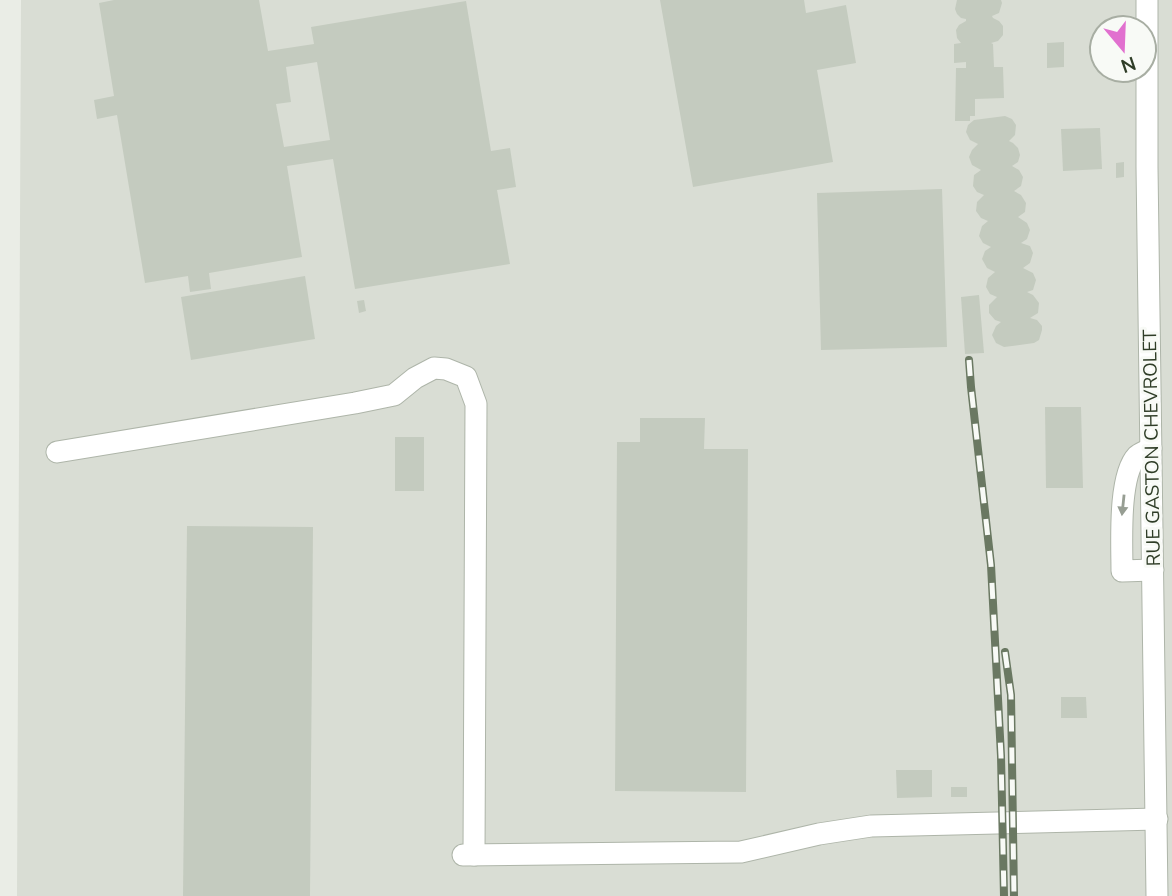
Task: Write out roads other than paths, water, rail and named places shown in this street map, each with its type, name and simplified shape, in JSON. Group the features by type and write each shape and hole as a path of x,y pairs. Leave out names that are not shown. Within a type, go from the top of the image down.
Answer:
{"street":[{"name":"RUE GASTON CHEVROLET","path":"1147,0 1153,570 1163,625 1157,896"},
{"path":"57,452 355,404 394,395 415,378 434,368 446,369 466,377 476,404 469,855 741,852 819,834 871,826 1157,819"},
{"path":"1152,448 1138,455 1131,466 1122,505 1122,571 1153,570"}],"railway":[{"path":"969,360 991,565 1001,756 1004,896"},
{"path":"1005,652 1011,695 1014,896"}]}
